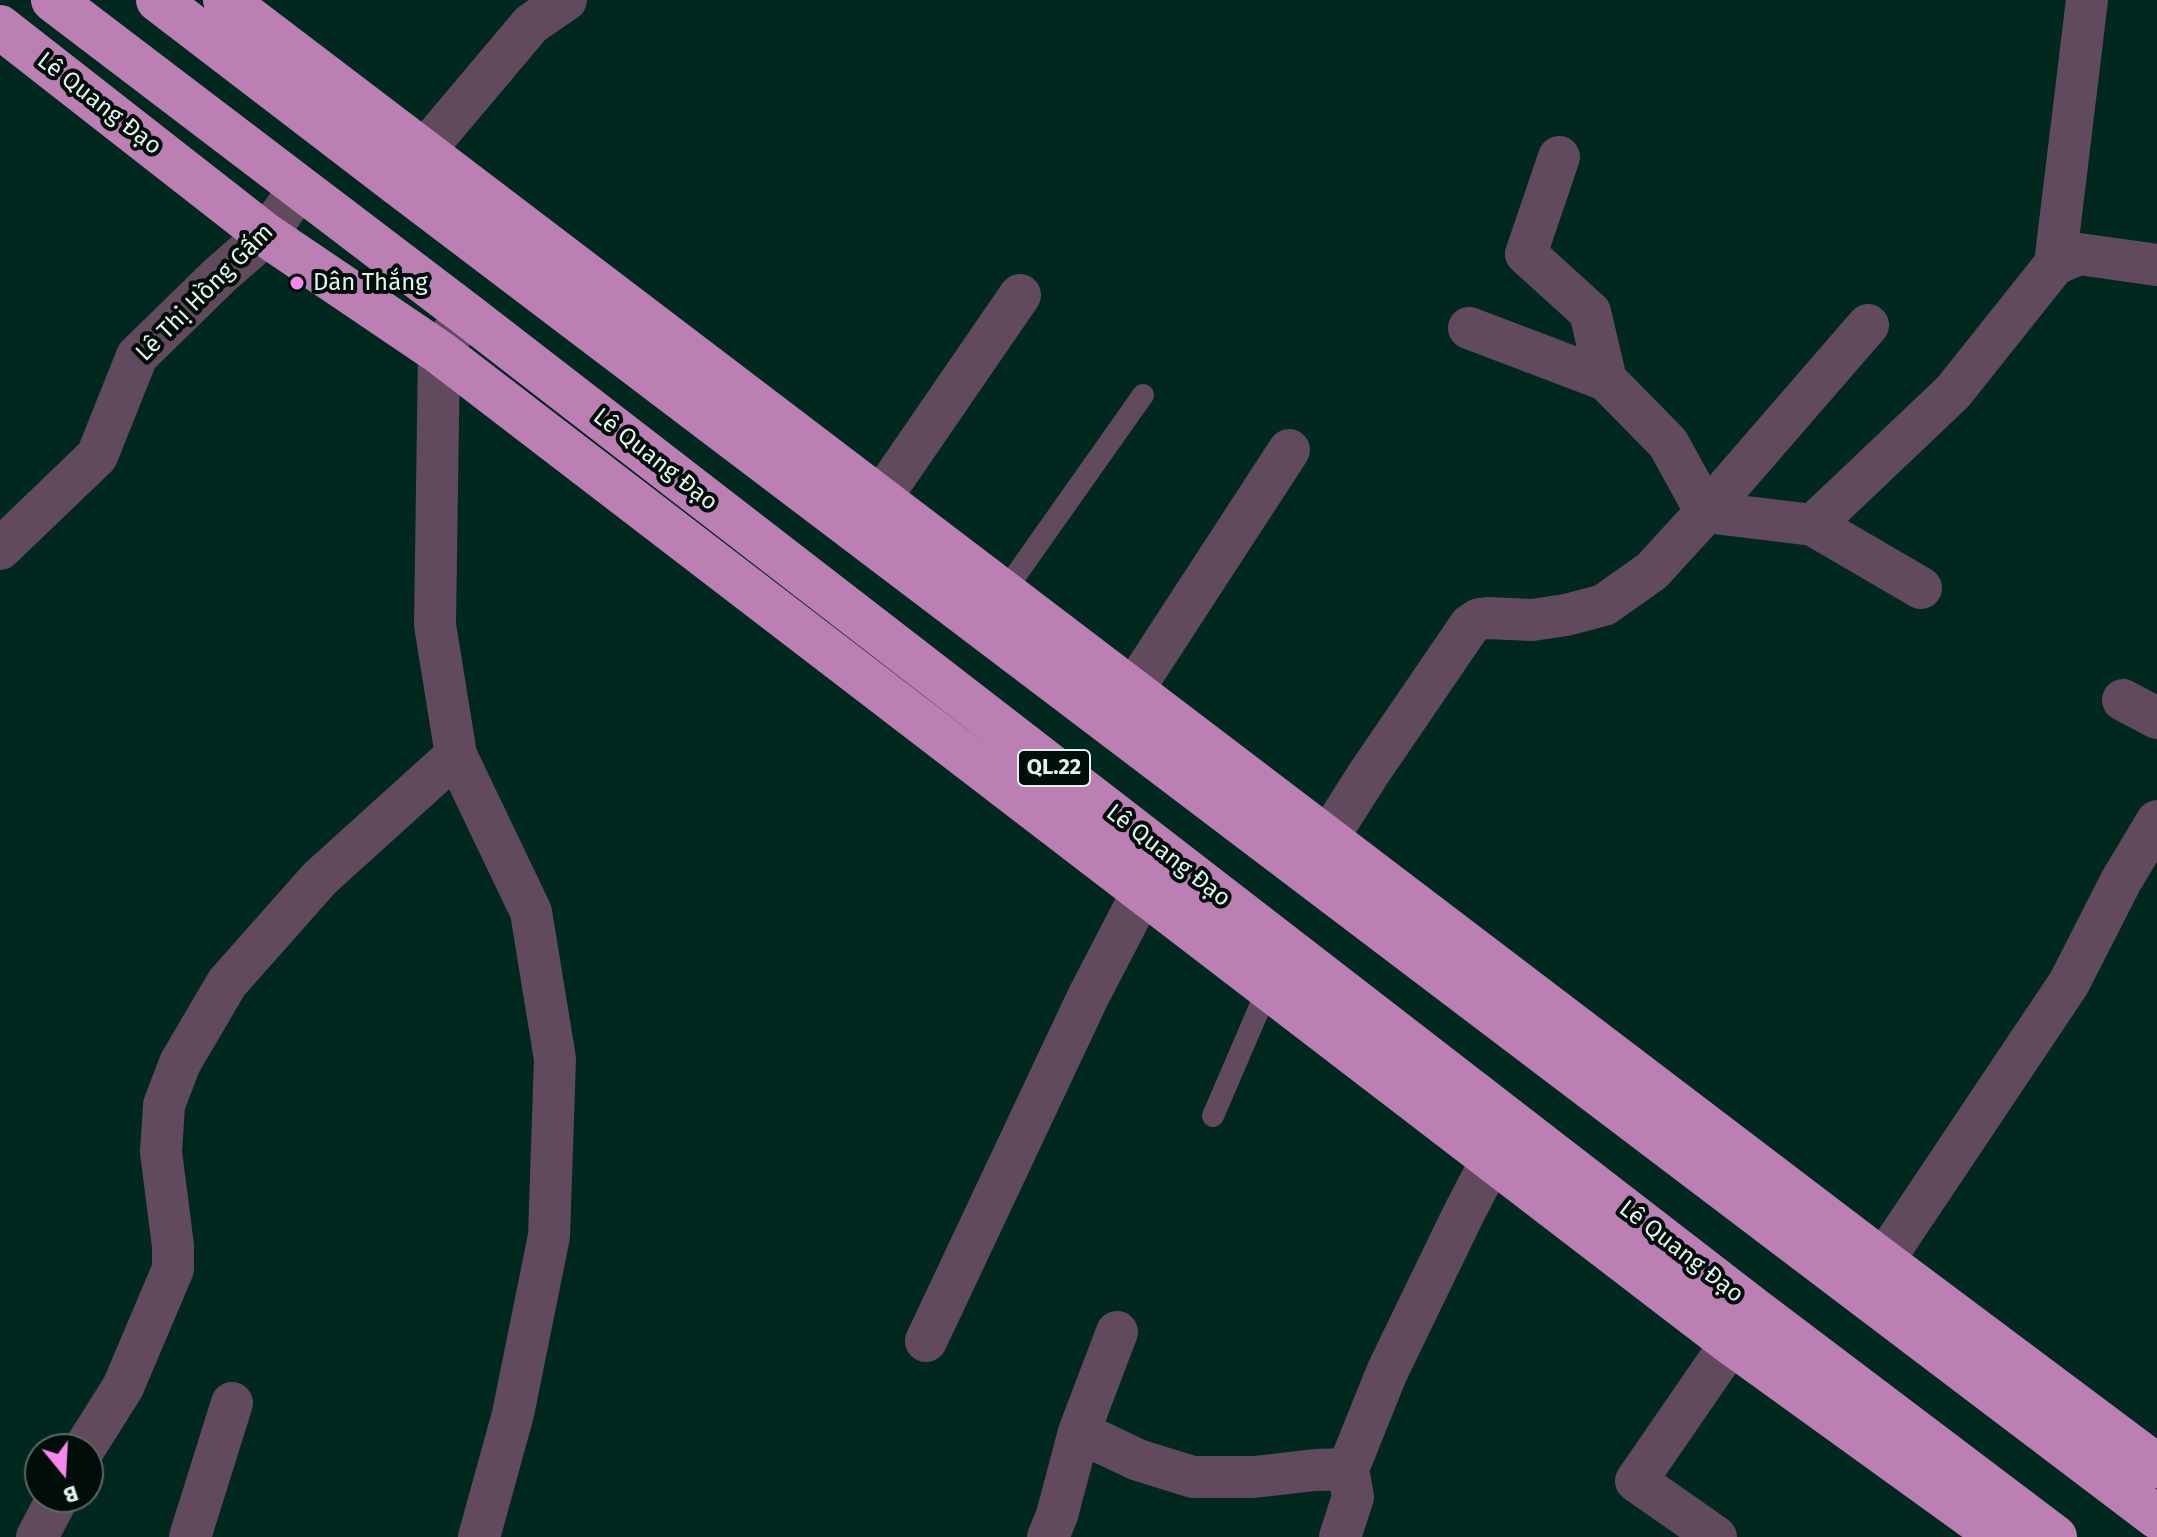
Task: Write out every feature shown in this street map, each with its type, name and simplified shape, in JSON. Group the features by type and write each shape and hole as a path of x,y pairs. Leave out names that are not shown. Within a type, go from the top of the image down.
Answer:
{"highway":[{"name":"Lê Quang Đạo","path":"53,0 466,314 1752,1308 2055,1537"},
{"name":"QL.22","path":"158,0 410,167 869,515 1122,707 2157,1517"},
{"name":"QL.22","path":"225,0 410,167"},
{"name":"Lê Quang Đạo","path":"0,27 266,235 439,352 1731,1343 2000,1537"},
{"name":"QL.22","path":"869,515 1004,592 1122,707 1327,839 2157,1466"}],"street":[{"path":"410,167 531,24 566,0"},
{"path":"2055,264 2087,0"},
{"path":"1559,157 1526,254 1590,312 1606,380"},
{"name":"Lê Thị Hồng Gấm","path":"0,549 97,456 137,356 266,235 300,188"},
{"path":"1813,525 1953,392 2055,264 2079,254 2157,265"},
{"path":"869,515 1020,295"},
{"path":"466,314 439,352 435,625 456,755 531,912 555,1059 549,1236 513,1414 479,1537"},
{"path":"1327,839 1470,625 1479,619 1532,620 1604,605 1652,571 1868,325"},
{"path":"1469,328 1606,380 1668,443 1706,512"},
{"path":"1122,707 1289,450"},
{"path":"1706,512 1813,525 1921,588"},
{"path":"94,1433 123,1387 173,1269 161,1152 164,1105 180,1063 227,983 320,878 456,755"},
{"path":"1883,1261 2069,983 2121,881 2157,821"},
{"path":"926,1341 1088,997 1143,891"},
{"path":"1340,1537 1353,1497 1348,1469 1387,1372 1492,1159"},
{"path":"1048,1537 1057,1515 1079,1432 1117,1332"},
{"path":"1716,1537 1636,1481 1731,1343"},
{"path":"190,1537 232,1403"},
{"path":"1079,1432 1138,1460 1193,1477 1254,1477 1348,1469"},
{"path":"37,1537 50,1513"}],"lane":[{"path":"1004,592 1143,395"},
{"path":"1213,1116 1268,988"}],"place":[{"name":"Dân Thắng","path":"297,283"}]}
